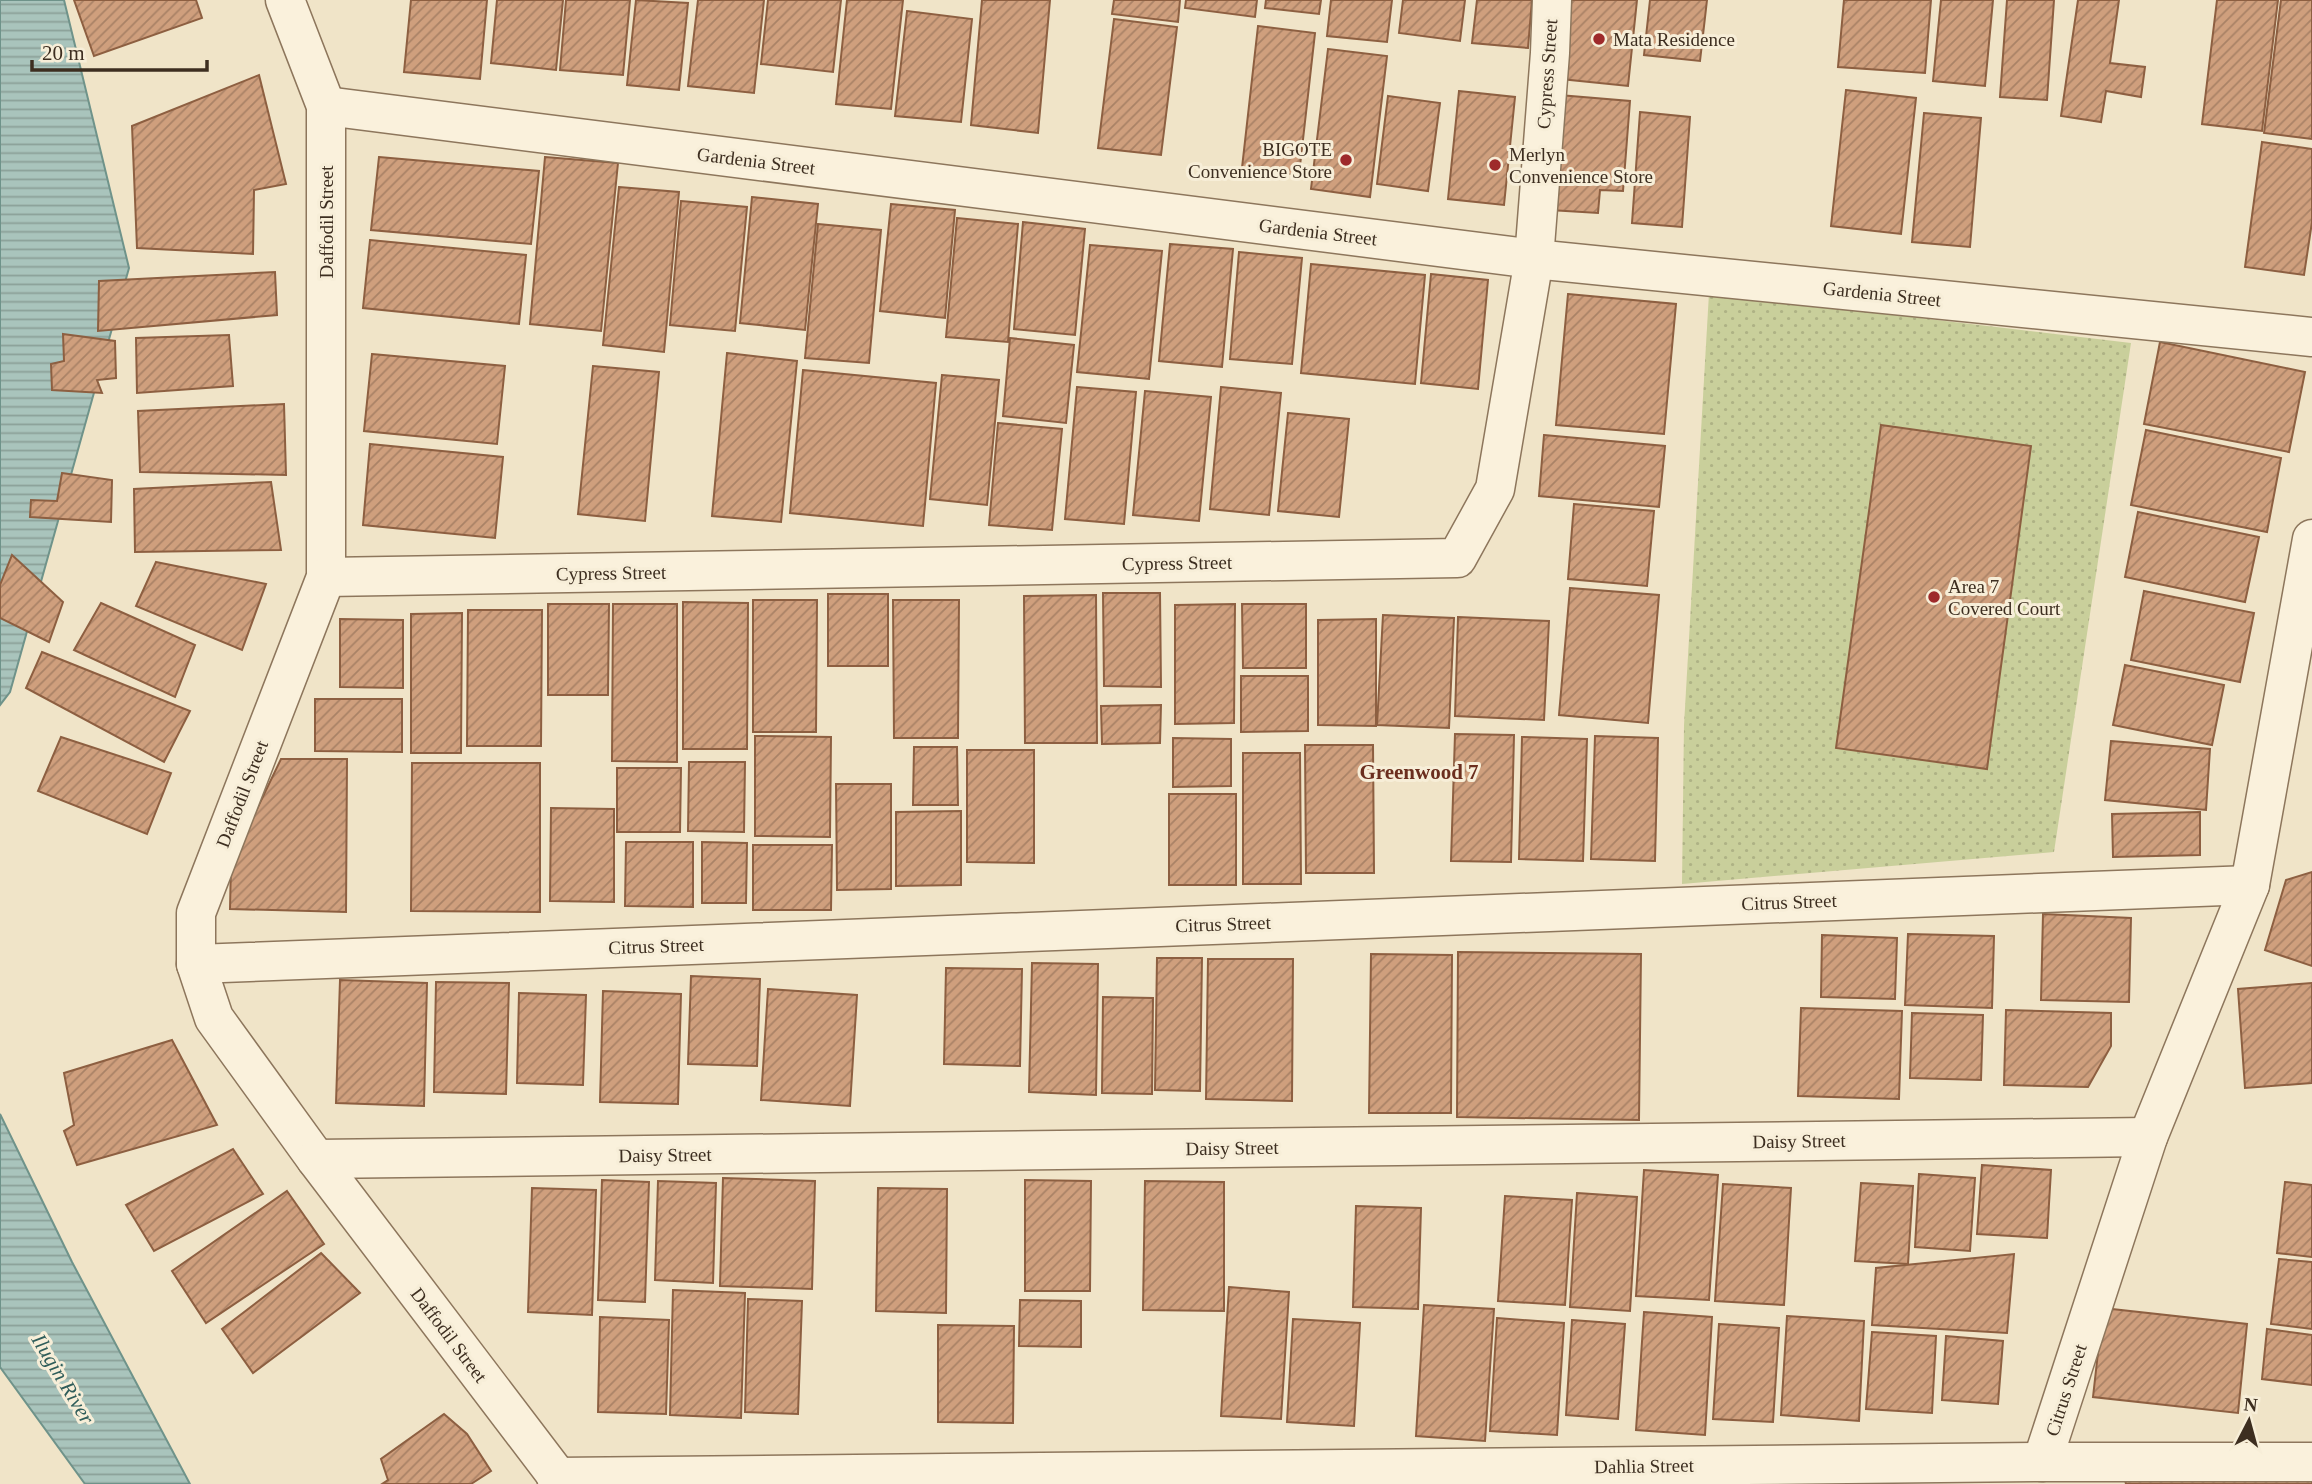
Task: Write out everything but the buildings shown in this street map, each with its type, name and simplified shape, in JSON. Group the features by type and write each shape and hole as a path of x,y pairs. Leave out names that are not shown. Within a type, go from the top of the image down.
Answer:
{"street":[{"name":"Daffodil Street","path":"285,0 326,106 326,578 196,913 196,964 215,1018 316,1159 559,1480"},
{"name":"Cypress Street","path":"326,578 1457,558 1495,488 1534,260 1552,0"},
{"name":"Gardenia Street","path":"326,106 1534,260 2312,337"},
{"name":"Citrus Street","path":"2042,1462 2148,1137 2250,885 2312,539"},
{"name":"Citrus Street","path":"196,964 2250,885"},
{"name":"Daisy Street","path":"316,1159 2148,1137"},
{"name":"Dahlia Street","path":"559,1480 2042,1462 2312,1462"}],"green space":[{"path":"1709,293 2131,343 2054,852 1682,884 1684,725"}],"water":[{"path":"0,0 64,0 129,268 10,692 0,705"},
{"name":"Ilugin River","path":"0,1114 72,1262 190,1484 85,1484 0,1367"}],"place":[{"name":"Mata Residence","path":"1599,39"},
{"name":"BIGOTE Convenience Store","path":"1346,160"},
{"name":"Merlyn Convenience Store","path":"1495,165"},
{"name":"Area 7 Covered Court","path":"1934,597"}],"district":[{"name":"Greenwood 7","path":"1419,772"}]}
